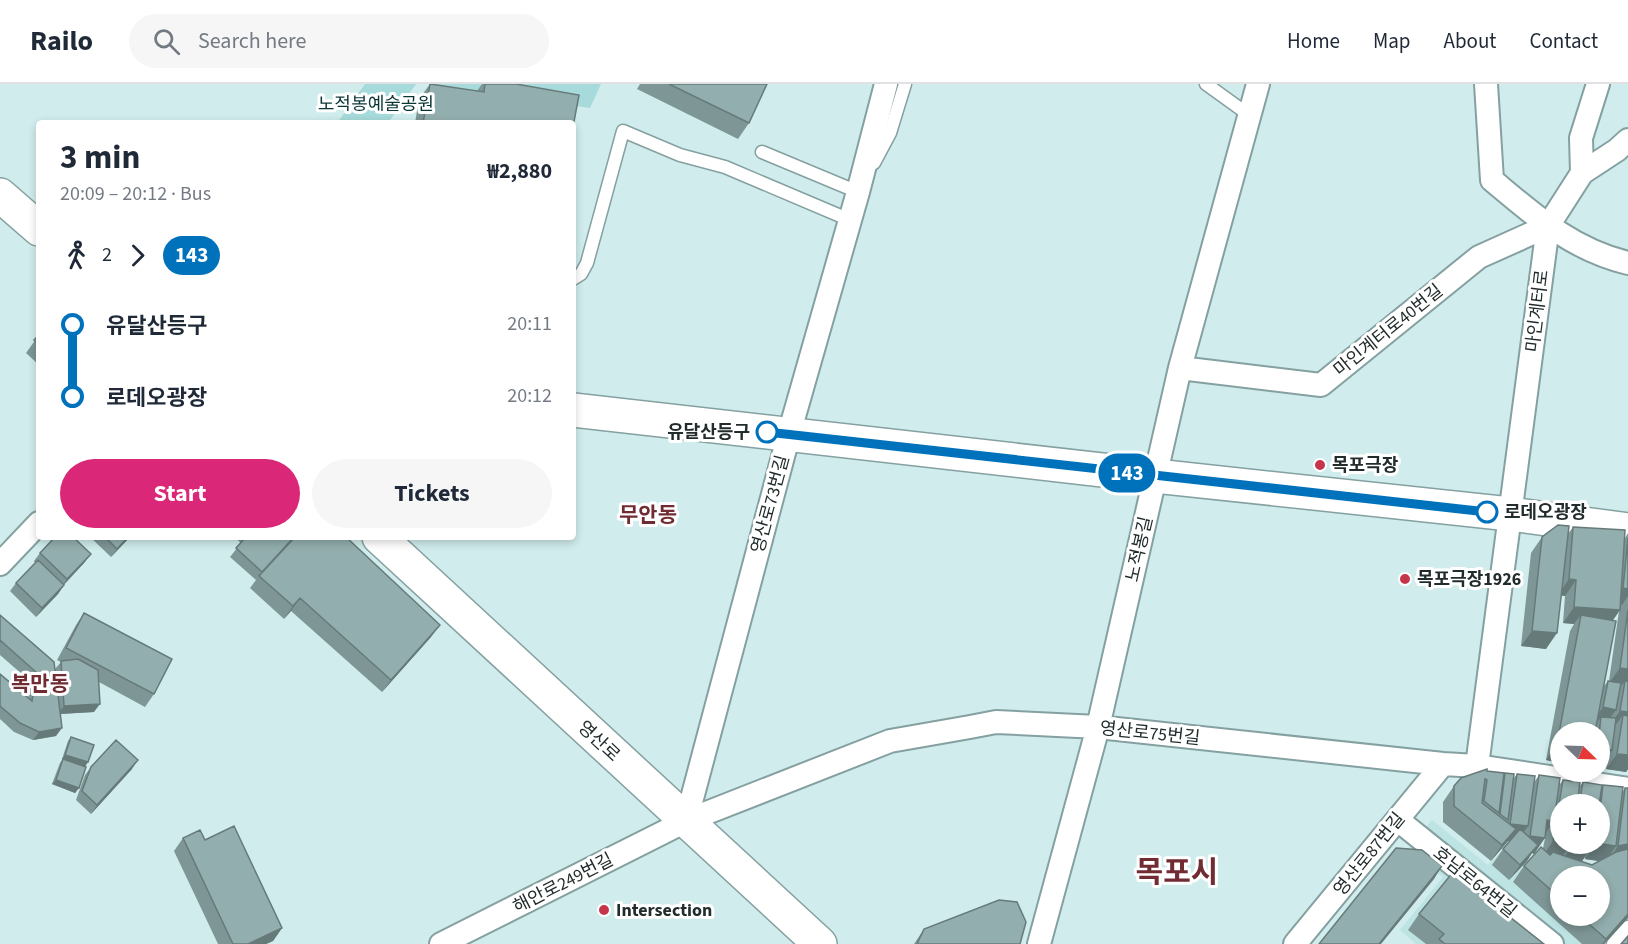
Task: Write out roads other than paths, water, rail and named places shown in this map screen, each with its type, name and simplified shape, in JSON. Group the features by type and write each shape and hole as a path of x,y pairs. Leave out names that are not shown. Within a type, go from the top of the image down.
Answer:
{"street":[{"name":"영산로73번길","path":"686,821 789,434 858,192 886,84"},
{"name":"노적봉길","path":"1039,944 1098,728 1180,368 1258,84"},
{"path":"1486,84 1492,180 1548,226 1585,249 1628,263"},
{"path":"1582,173 1581,138 1598,84"},
{"name":"마인계터로","path":"1477,766 1548,226 1582,173 1628,140"},
{"path":"0,195 36,226"},
{"name":"마인계터로40번길","path":"1180,368 1321,385 1479,257 1548,226"},
{"path":"576,410 1510,514 1628,530"},
{"path":"0,564 36,526"},
{"name":"영산로","path":"382,540 820,944"},
{"name":"영산로75번길","path":"686,821 890,741 996,722 1098,728 1477,766 1628,789"},
{"name":"영산로87번길","path":"1296,944 1443,764"},
{"name":"호남로64번길","path":"1398,820 1552,944"},
{"name":"해안로249번길","path":"441,944 686,821"}],"lane":[{"path":"762,152 858,192 890,133 906,84"},
{"path":"1206,84 1249,115"},
{"path":"576,277 588,263 623,131 680,154 725,167 849,220"},
{"path":"1613,944 1628,927"}],"place":[{"name":"유달산등구","path":"767,432"},
{"name":"목포극장","path":"1320,465"},
{"name":"로데오광장","path":"1487,512"},
{"name":"목포극장1926","path":"1405,579"},
{"name":"Intersection","path":"604,910"}],"district":[{"name":"무안동","path":"648,515"},
{"name":"복만동","path":"40,684"},
{"name":"목포시","path":"1177,872"}],"park label":[{"name":"노적봉예술공원","path":"376,104"}]}
